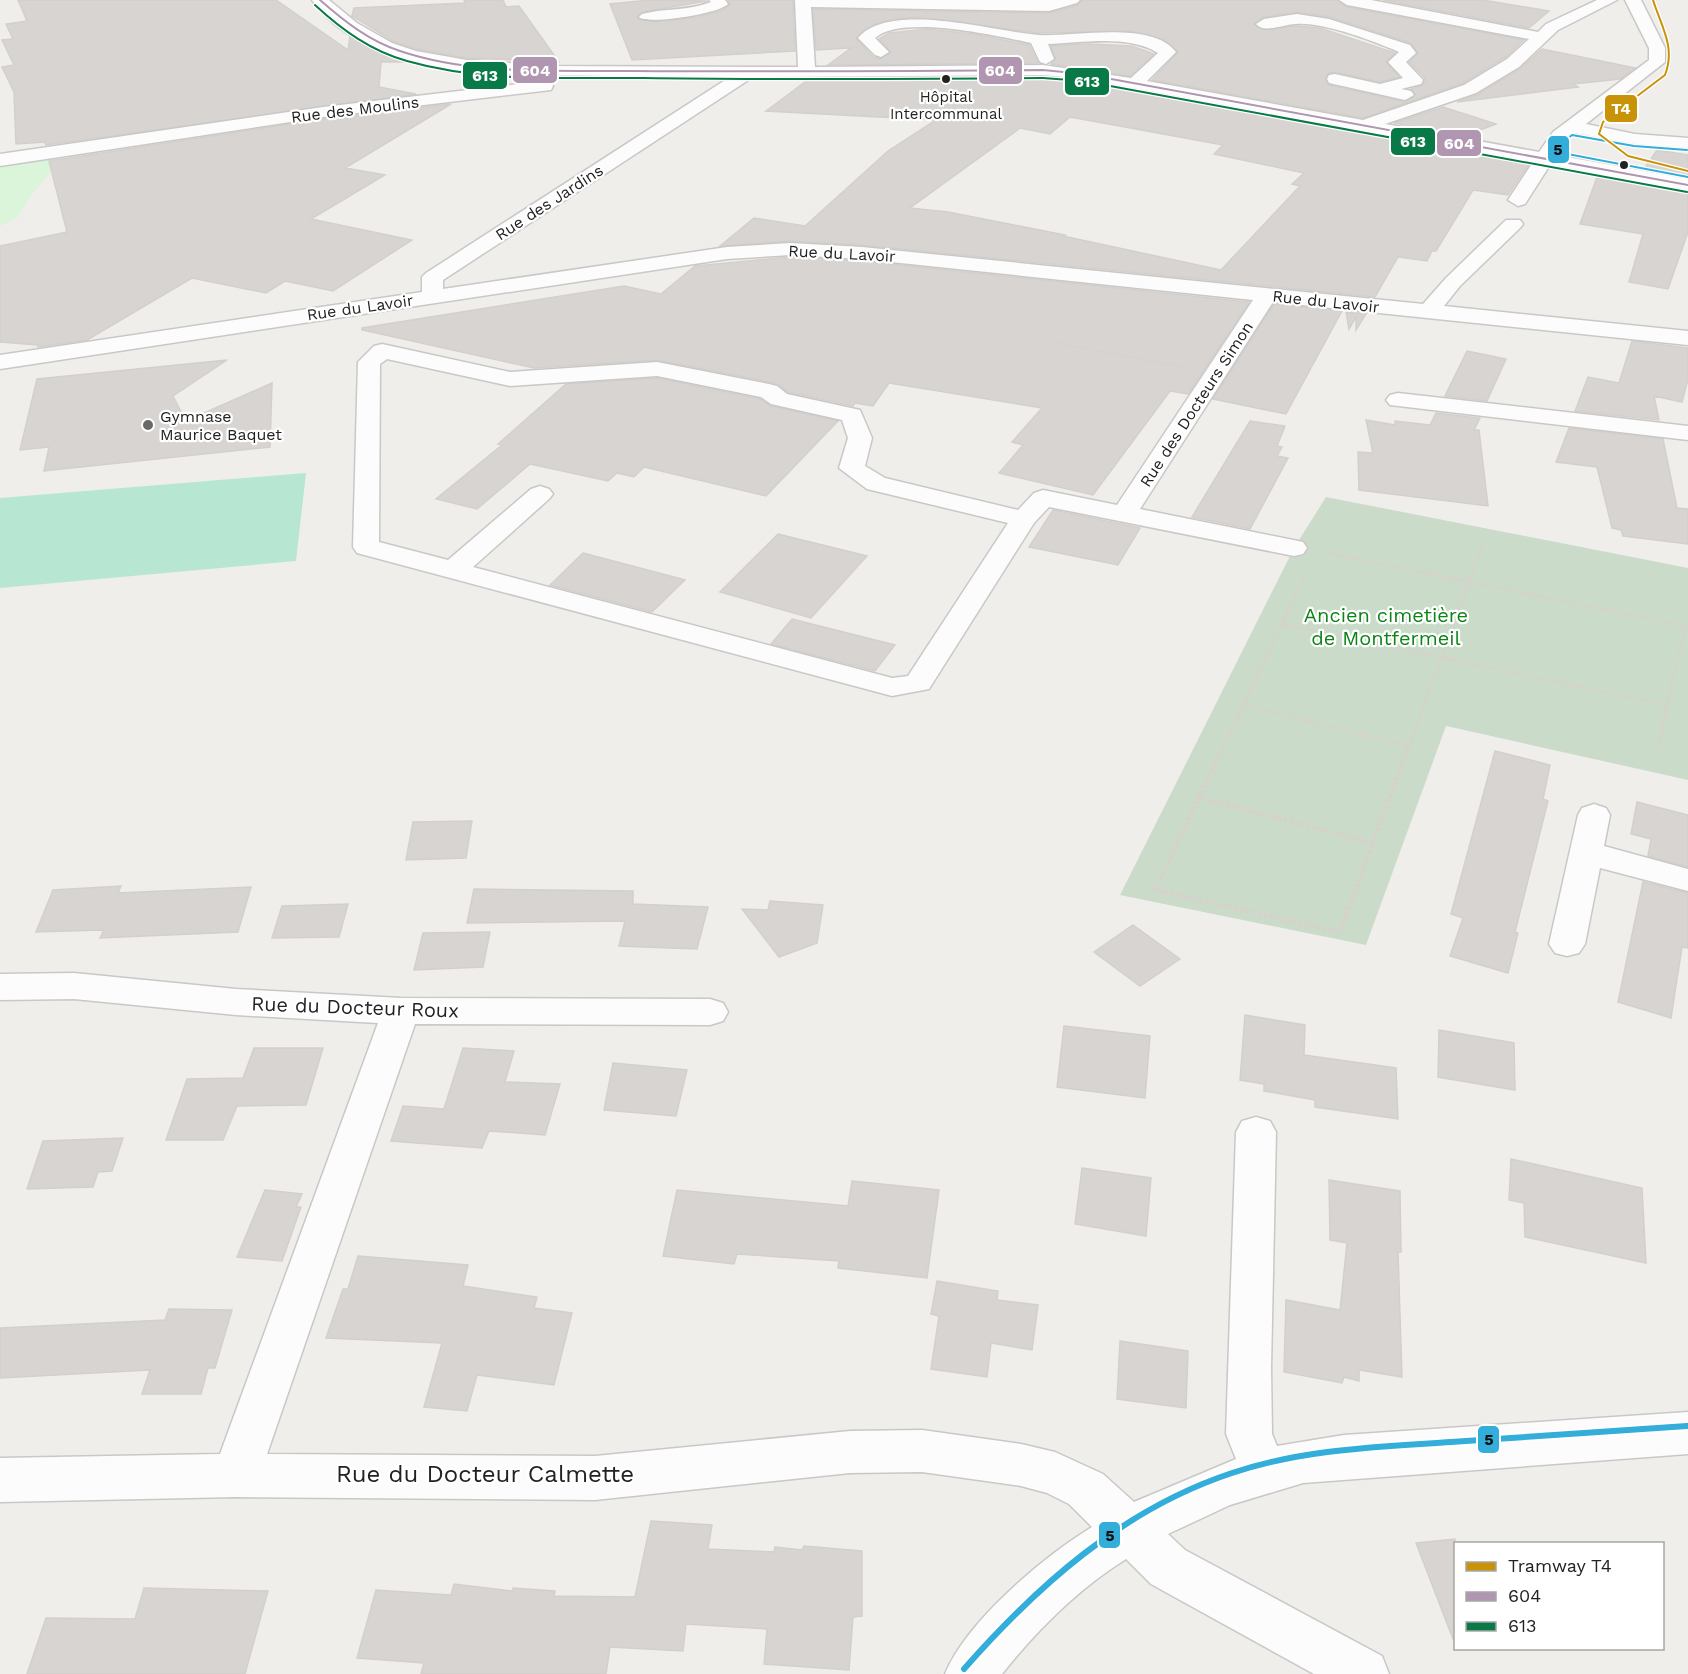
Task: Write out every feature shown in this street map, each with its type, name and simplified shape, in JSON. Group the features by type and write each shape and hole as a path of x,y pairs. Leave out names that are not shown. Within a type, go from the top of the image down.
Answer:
{"street":[{"path":"320,0 356,31 379,44 443,62 514,69 646,75"},
{"path":"647,17 665,12 712,8 720,4 717,0"},
{"path":"807,72 803,2 1049,6 1072,0"},
{"path":"1347,0 1541,37"},
{"path":"1365,125 1470,89 1513,63 1552,27 1609,0"},
{"path":"1518,200 1546,158 1554,141 1657,62 1658,48 1633,0"},
{"path":"1264,24 1310,20 1404,48 1408,53 1395,62 1415,80 1385,88"},
{"path":"881,52 866,38 868,33 877,27 902,22 926,23 1043,56 1084,74 1688,185"},
{"path":"987,54 1043,56 1075,49 1132,55 1152,66 1136,82"},
{"path":"806,53 828,52"},
{"path":"860,52 902,52"},
{"name":"Rue des Moulins","path":"0,160 386,104 646,75 807,72 1043,56"},
{"name":"Rue des Jardins","path":"432,297 433,277 750,72"},
{"name":"Rue des Jardins","path":"686,114 676,107 715,80 711,73"},
{"path":"1335,79 1385,88 1430,103"},
{"path":"1570,128 1635,140 1679,142 1688,134"},
{"path":"1429,311 1453,282 1513,224"},
{"name":"Rue du Lavoir","path":"0,362 727,253 790,249 862,253 1688,338"},
{"name":"Rue des Docteurs Simon","path":"1124,514 1267,295"},
{"path":"378,305 378,329 382,351"},
{"path":"382,351 510,379 657,369 769,391 779,399 852,415 860,438 852,468 876,484 1024,519"},
{"path":"382,351 369,362 366,547 892,687 918,683 1024,519 1043,498 1306,549"},
{"path":"1398,400 1688,433"},
{"path":"453,570 540,494"},
{"path":"1567,944 1594,815"},
{"path":"1587,853 1688,880"},
{"name":"Rue du Docteur Roux","path":"0,987 74,986 236,1002 400,1011 710,1012"},
{"path":"236,1475 400,1011"},
{"path":"1256,1132 1248,1368 1249,1434 1264,1471"},
{"path":"970,1674 1022,1611 1062,1577 1126,1530 1161,1511 1264,1471 1315,1461 1366,1456 1688,1433"},
{"name":"Rue du Docteur Calmette","path":"0,1480 236,1475 596,1478 850,1452 922,1451 1021,1465 1055,1474 1086,1489 1126,1530 1168,1567 1364,1674"}],"path":[{"path":"1052,342 1216,373"},
{"path":"1307,572 1197,797 1155,890 1340,932 1484,542"},
{"path":"1306,549 1687,626 1667,705 1658,753"},
{"path":"1282,624 1667,705"},
{"path":"1243,705 1409,746"},
{"path":"1197,797 1373,843"}],"green space":[{"path":"63,158 32,194 17,218 0,226 0,163"},
{"path":"306,473 296,561 0,588 0,498"},
{"name":"Ancien cimetière de Montfermeil","path":"1326,497 1688,568 1688,780 1446,726 1366,945 1120,895 1294,548"}],"building":[{"path":"18,0 276,0 348,50 350,36 370,48 408,62 381,62 379,87 416,94 46,145 45,142 16,144 14,92 2,67 14,65 2,40 13,39 6,24 27,21"},
{"path":"464,0 503,0 506,7 519,6 559,62 467,58 417,49 393,41 352,16 354,8 465,3"},
{"path":"650,0 707,1 642,12 637,17 638,19 655,22 698,17 723,10 730,4 728,0 793,0 795,51 632,60 610,4"},
{"path":"1082,0 1337,0 1347,7 1524,40 1506,57 1463,83 1363,118 1152,80 1178,52 1165,40 1131,31 1039,33 918,17 893,19 873,25 856,38 873,57 880,59 891,52 879,39 889,33 927,29 973,34 1029,45 1038,63 828,65 851,48 816,50 813,9 1049,13 1078,5","holes":["1297,12 1330,17 1411,43 1418,53 1409,62 1425,78 1423,85 1411,89 1416,95 1405,102 1329,85 1325,78 1329,73 1335,72 1380,82 1399,77 1386,62 1395,53 1320,28 1296,26 1264,30 1254,24 1264,17"]},
{"path":"1383,0 1483,0 1549,11 1529,28"},
{"path":"1089,44 1132,46 1154,54 1130,76 1051,64 1056,60 1051,46"},
{"path":"1542,49 1635,68 1620,79 1573,84 1578,87 1457,102 1477,95 1520,69"},
{"path":"1043,77 1084,81 1529,164 1508,195 1473,190 1436,251 1432,251 1427,261 1398,257 1375,297 862,245 790,241 720,246 754,218 805,226 888,151 936,120 766,111 809,79","holes":["1070,117 1223,145 1214,154 1304,173 1292,184 1300,186 1221,270 1063,236 1065,235 948,212 910,208 1020,128 1050,134"]},
{"path":"451,104 345,168 385,175 311,219 412,240 333,291 285,281 266,293 192,278 87,340 38,347 38,345 0,342 0,246 67,232 49,161 323,119"},
{"path":"1443,107 1496,124 1464,136 1394,123"},
{"path":"1657,150 1688,155 1688,177 1644,169"},
{"path":"1597,177 1688,193 1688,232 1668,289 1629,282 1643,234 1580,224"},
{"path":"790,257 862,261 1249,302 1188,394 1170,391 1093,495 999,473 1023,445 1012,442 1042,408 889,383 873,406 855,403 853,406 788,392 778,384 770,382 657,360 534,368 362,330 362,328 624,286 661,294 695,266"},
{"path":"1274,304 1342,311 1286,414 1213,399"},
{"path":"1346,312 1366,314 1356,330 1356,317 1349,329"},
{"path":"1632,341 1688,348 1688,379 1682,402 1654,396 1659,420 1575,411 1588,377 1619,383"},
{"path":"1467,351 1506,359 1487,401 1445,396"},
{"name":"Gymnase Maurice Baquet","path":"227,360 173,396 186,421 272,383 270,447 44,471 49,447 20,450 37,379"},
{"path":"657,378 760,399 771,406 838,421 766,496 644,467 634,477 617,473 608,481 530,464 477,509 436,499 502,445 498,444 566,384"},
{"path":"1436,413 1480,418 1474,430 1479,430 1488,506 1359,490 1358,452 1373,453 1366,420 1395,425 1395,421 1430,425"},
{"path":"1250,421 1285,426 1277,446 1282,447 1277,456 1288,458 1250,529 1192,517"},
{"path":"1569,428 1663,439 1677,508 1688,509 1688,544 1623,536 1621,530 1612,528 1597,467 1556,462"},
{"path":"1053,510 1140,528 1118,565 1029,547"},
{"path":"778,534 867,556 811,618 720,592"},
{"path":"583,553 685,580 652,612 550,585"},
{"path":"792,619 895,645 875,671 771,644"},
{"path":"1495,751 1550,765 1543,799 1548,801 1515,932 1518,933 1508,973 1450,956 1463,918 1451,914"},
{"path":"1637,802 1688,815 1688,867 1648,856 1651,839 1631,834"},
{"path":"472,821 466,858 406,860 413,822"},
{"path":"1643,882 1688,893 1688,948 1682,947 1671,1018 1618,1002"},
{"path":"121,886 118,893 251,887 238,932 100,938 104,930 36,932 53,890"},
{"path":"474,889 633,891 633,904 708,907 697,949 619,946 625,921 467,923"},
{"path":"770,901 823,905 817,943 779,957 742,909 768,910"},
{"path":"348,904 339,937 272,938 282,906"},
{"path":"1133,925 1180,959 1140,986 1094,952"},
{"path":"490,932 483,967 414,970 423,933"},
{"path":"1245,1015 1305,1025 1304,1055 1396,1068 1398,1119 1315,1107 1315,1100 1264,1091 1264,1084 1240,1080"},
{"path":"1064,1026 1150,1036 1145,1098 1057,1087"},
{"path":"1439,1030 1514,1043 1515,1090 1438,1077"},
{"path":"254,1048 323,1048 306,1105 237,1106 223,1140 166,1140 187,1079 243,1078"},
{"path":"463,1048 514,1051 505,1082 560,1084 545,1135 489,1131 482,1148 391,1141 403,1106 444,1109"},
{"path":"613,1063 687,1070 676,1116 604,1110"},
{"path":"123,1138 112,1171 98,1172 93,1187 27,1189 43,1141"},
{"path":"1511,1159 1642,1188 1646,1263 1525,1237 1524,1203 1509,1200"},
{"path":"1082,1168 1151,1178 1146,1236 1075,1224"},
{"path":"1329,1180 1400,1191 1401,1252 1398,1252 1402,1377 1359,1370 1359,1381 1344,1377 1342,1383 1284,1372 1286,1300 1340,1310 1347,1243 1330,1240"},
{"path":"852,1181 939,1190 927,1278 838,1268 839,1261 737,1254 734,1264 663,1256 677,1190 848,1206"},
{"path":"265,1190 302,1194 296,1207 301,1207 282,1261 237,1257"},
{"path":"358,1256 468,1265 463,1286 537,1297 534,1308 572,1313 554,1385 477,1375 467,1411 424,1407 442,1343 326,1338 343,1289 348,1289"},
{"path":"937,1281 998,1291 997,1300 1038,1305 1032,1350 991,1343 987,1377 931,1369 939,1316 931,1314"},
{"path":"169,1309 232,1310 215,1368 208,1368 201,1394 142,1394 150,1370 0,1378 0,1328 165,1320"},
{"path":"1120,1341 1188,1351 1186,1408 1117,1399"},
{"path":"651,1521 712,1525 708,1549 774,1552 775,1547 802,1550 804,1546 862,1551 862,1616 853,1617 849,1670 764,1664 767,1629 686,1624 683,1651 610,1647 606,1674 421,1674 424,1663 357,1658 376,1590 451,1595 454,1584 513,1591 513,1588 555,1591 554,1596 635,1597"},
{"path":"1455,1539 1453,1639 1416,1543"},
{"path":"144,1588 268,1591 245,1674 27,1674 46,1618 135,1619"}],"tram line":[{"name":"T4","path":"1653,0 1670,46 1669,65 1665,75 1603,122 1599,134 1628,156 1688,171"}],"transit line":[{"name":"604","path":"320,0 352,26 387,46 413,55 468,65 551,71 1043,70 1084,74 1688,185"},
{"name":"613","path":"315,5 346,32 381,52 407,61 463,73 519,78 1043,78 1083,81 1687,192"},
{"name":"5","path":"1687,150 1634,146 1572,135 1560,145 1557,152 1688,177"},
{"name":"5","path":"964,1669 1002,1626 1042,1587 1086,1551 1131,1520 1180,1494 1231,1473 1286,1458 1343,1449 1687,1426"}],"place":[{"name":"Hôpital Intercommunal","path":"946,79"},
{"name":"Gymnase Maurice Baquet","path":"148,425"}]}
